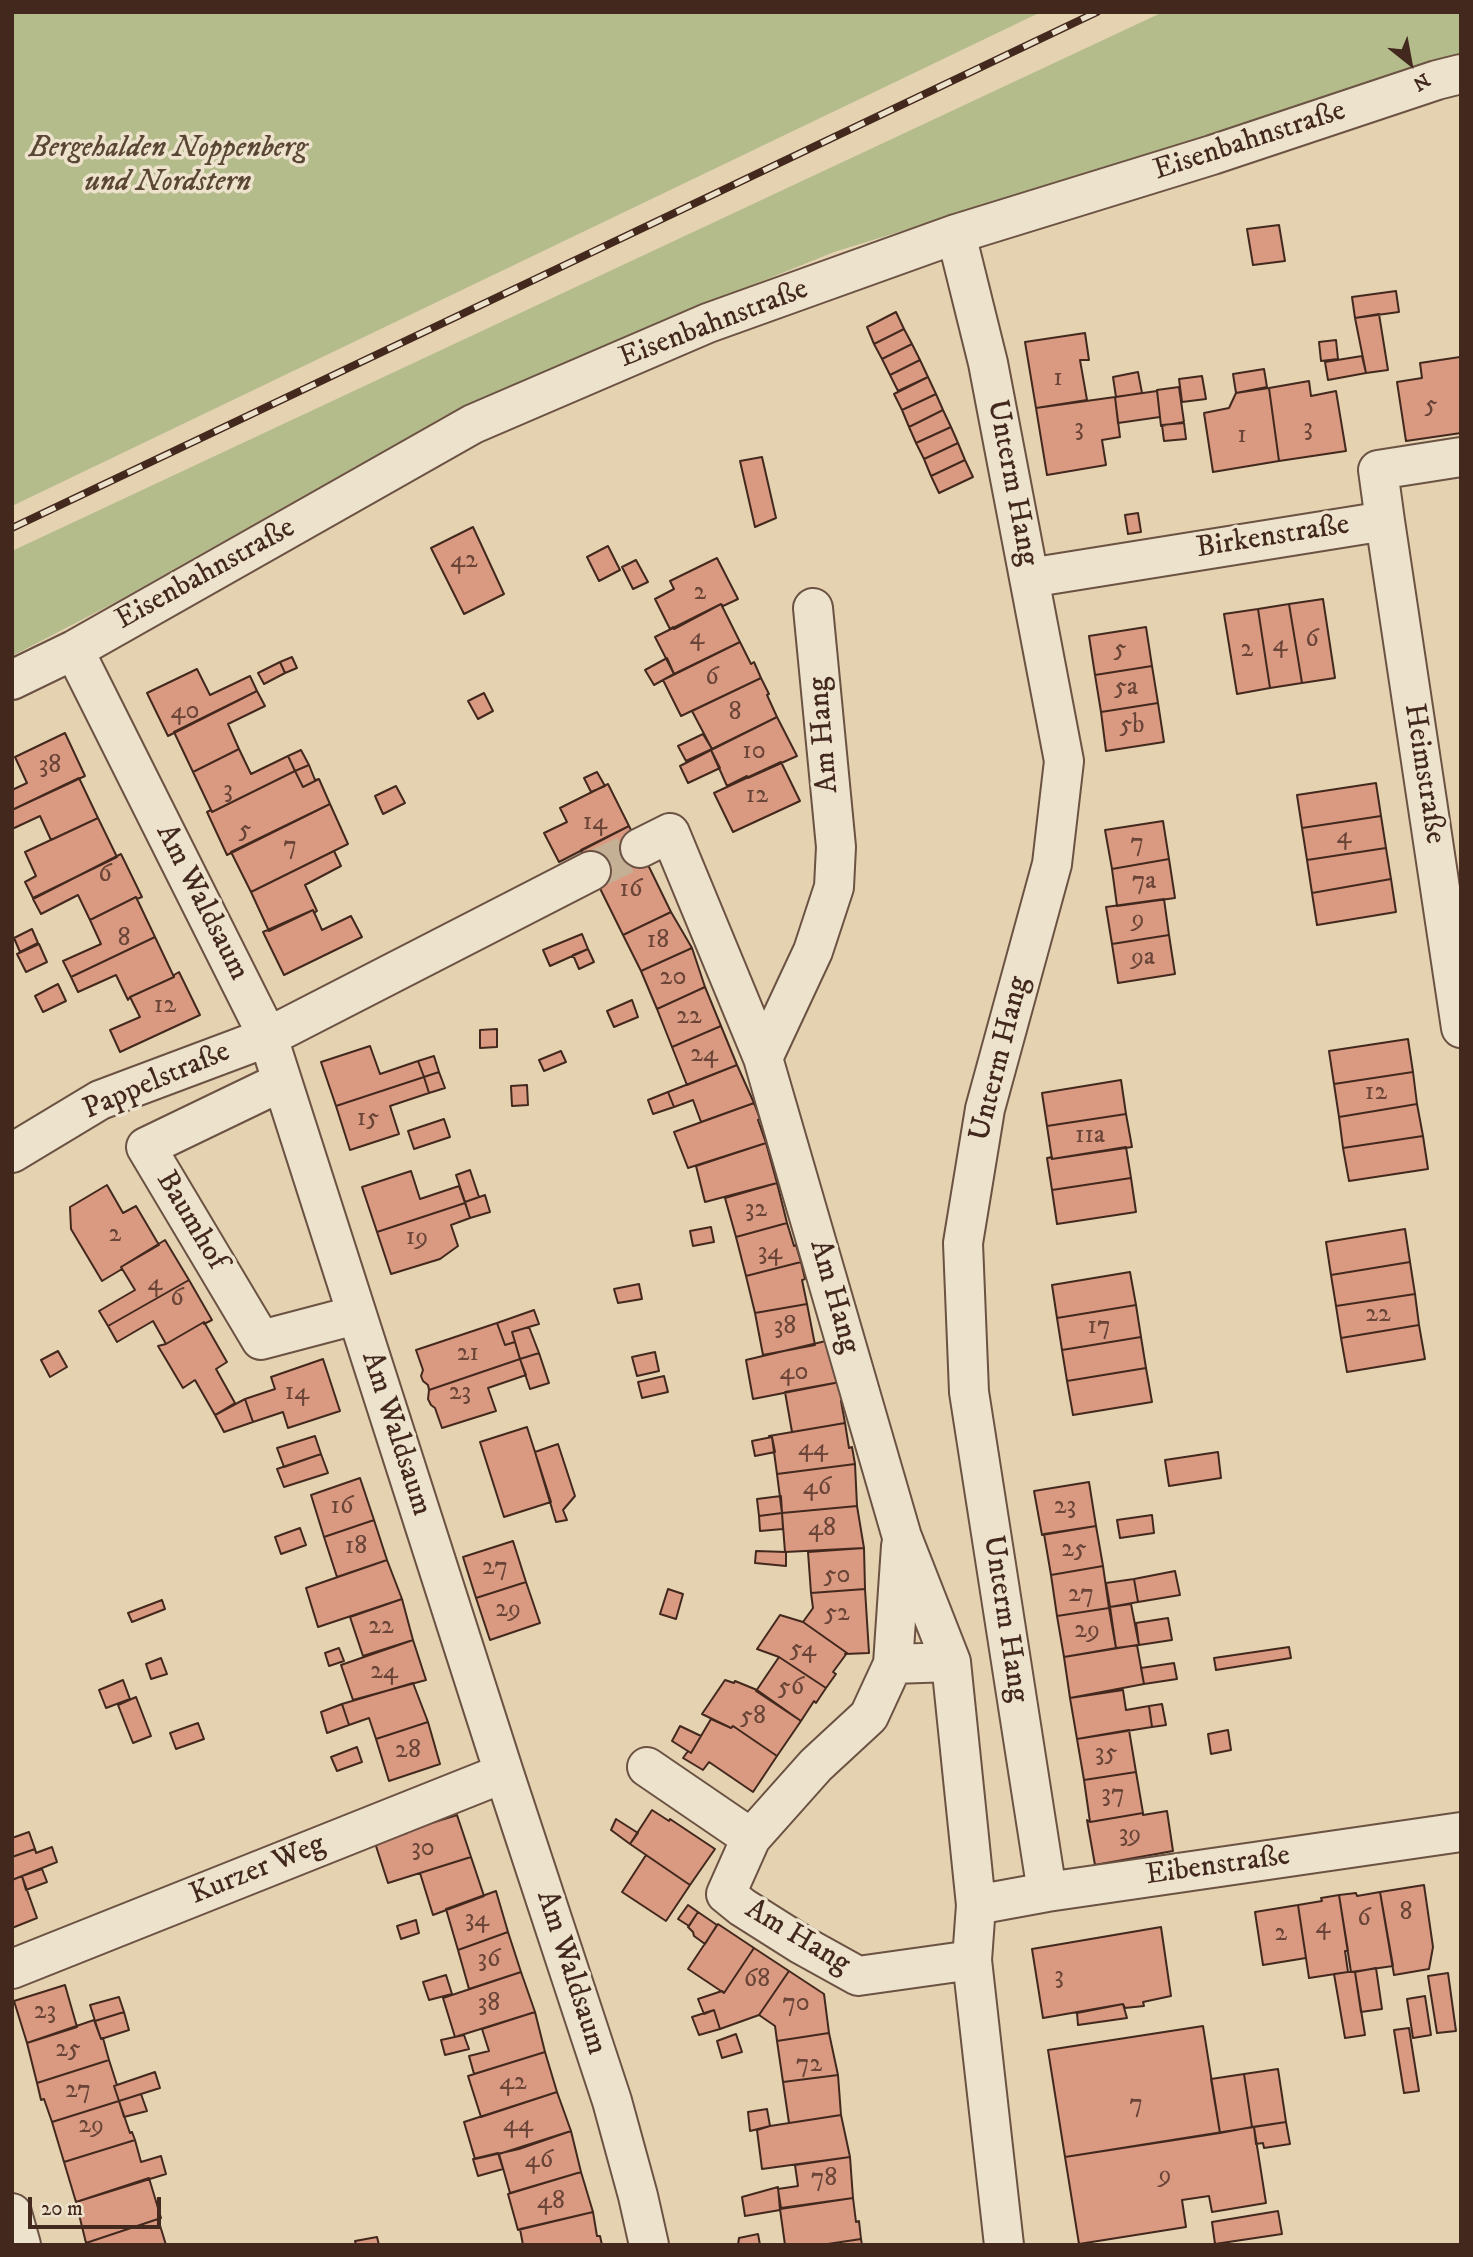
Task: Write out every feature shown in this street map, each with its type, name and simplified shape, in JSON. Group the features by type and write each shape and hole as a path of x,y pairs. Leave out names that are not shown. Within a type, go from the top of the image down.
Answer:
{"street":[{"name":"Eisenbahnstraße","path":"12,680 74,650 473,424 708,323 956,234 1461,74"},
{"name":"Unterm Hang","path":"956,234 988,363 1064,761 1052,864 985,1109 963,1243 969,1392 1047,1892"},
{"name":"Birkenstraße","path":"1029,578 1385,521 1378,470 1461,457"},
{"name":"Heimstraße","path":"1385,521 1461,1028"},
{"name":"Am Hang","path":"763,1058 813,951 834,887 836,847 813,608"},
{"name":"Am Waldsaum","path":"74,650 268,1037 612,2101 649,2245"},
{"name":"Am Hang","path":"640,848 670,833 763,1058 902,1537 951,1662 976,1905 972,1960 1004,2245"},
{"path":"268,1037 592,871"},
{"name":"Pappelstraße","path":"12,1153 100,1100 268,1037"},
{"name":"Baumhof","path":"281,1082 146,1147 261,1339 356,1315"},
{"name":"Am Hang","path":"902,1537 893,1664 869,1716 816,1765 751,1838 726,1894 802,1945 858,1976 972,1960"},
{"path":"893,1664 951,1662"},
{"path":"647,1767 751,1838"},
{"name":"Kurzer Weg","path":"12,1969 504,1773"},
{"name":"Eibenstraße","path":"976,1905 1047,1892 1461,1832"},
{"path":"12,2213 22,2245"}],"green space":[{"name":"Bergehalden Noppenberg und Nordstern","path":"12,12 1041,12 12,506"},
{"path":"1163,12 1461,12 1461,61 1411,74 834,252 617,340 443,417 114,603 12,656 12,551"}],"building":[{"path":"1279,225 1285,261 1253,265 1247,229"},
{"path":"1396,291 1399,312 1355,318 1352,297"},
{"path":"896,312 904,329 874,344 867,327"},
{"path":"1379,314 1388,370 1366,373 1355,318"},
{"path":"904,329 912,344 882,359 874,344"},
{"path":"1085,333 1089,360 1080,360 1087,400 1036,408 1025,342"},
{"path":"1336,340 1338,359 1321,361 1319,342"},
{"path":"912,344 920,360 890,375 882,359"},
{"path":"1362,356 1366,373 1328,380 1325,362"},
{"path":"1460,357 1461,433 1406,441 1397,382 1422,378 1420,363"},
{"path":"920,360 928,377 898,391 890,375"},
{"path":"1264,369 1267,387 1236,393 1233,374"},
{"path":"1138,372 1142,393 1116,397 1113,377"},
{"path":"1202,376 1206,399 1182,402 1179,379"},
{"path":"928,377 936,394 902,410 894,394"},
{"path":"1309,381 1311,396 1336,391 1346,451 1279,461 1269,388"},
{"path":"1179,387 1184,422 1161,426 1157,390"},
{"path":"1269,388 1279,461 1213,472 1204,413 1229,408 1236,393"},
{"path":"1157,391 1160,417 1118,423 1115,397"},
{"path":"936,394 943,410 909,427 902,410"},
{"path":"1115,397 1120,437 1102,440 1106,465 1047,475 1036,408"},
{"path":"943,410 951,427 916,443 909,427"},
{"path":"1184,423 1186,439 1164,441 1162,425"},
{"path":"951,427 958,443 924,459 916,443"},
{"path":"958,443 965,460 931,476 924,459"},
{"path":"762,457 776,518 755,527 740,461"},
{"path":"965,460 973,477 939,493 931,476"},
{"path":"1138,513 1141,532 1128,534 1125,515"},
{"path":"473,527 504,594 464,614 431,548"},
{"path":"608,546 620,570 599,581 587,557"},
{"path":"717,558 738,599 723,606 721,604 670,629 655,599 674,589 670,581"},
{"path":"636,560 648,582 633,589 622,567"},
{"path":"1323,599 1335,678 1302,683 1289,604"},
{"path":"721,604 740,642 674,674 655,637"},
{"path":"1289,604 1302,683 1270,688 1258,609"},
{"path":"1258,609 1270,688 1237,694 1224,614"},
{"path":"1146,627 1152,666 1095,675 1089,636"},
{"path":"740,642 761,678 681,716 663,680"},
{"path":"292,657 297,668 285,673 280,662"},
{"path":"667,658 674,674 654,685 645,670"},
{"path":"280,662 285,673 264,684 258,673"},
{"path":"1152,666 1158,703 1101,712 1095,675"},
{"path":"197,669 210,695 250,676 257,691 168,736 147,693"},
{"path":"761,678 777,717 712,749 692,711"},
{"path":"257,691 265,706 228,724 239,749 193,772 174,732"},
{"path":"484,693 493,711 478,719 468,701"},
{"path":"1158,703 1164,742 1106,751 1101,712"},
{"path":"777,717 797,756 727,786 711,750"},
{"path":"65,733 85,776 12,810 12,790 27,783 15,757"},
{"path":"703,734 712,749 686,761 678,746"},
{"path":"239,749 251,774 288,756 295,771 212,812 193,772"},
{"path":"301,750 309,765 295,771 288,756"},
{"path":"711,750 720,768 688,783 680,766"},
{"path":"781,762 800,801 733,832 714,793"},
{"path":"309,765 315,780 319,779 303,787 295,771"},
{"path":"295,771 303,787 319,779 330,804 227,855 207,812 212,812"},
{"path":"597,772 605,786 591,792 584,778"},
{"path":"79,778 98,818 51,840 40,816 12,829 12,810"},
{"path":"1376,783 1381,816 1302,828 1297,795"},
{"path":"608,784 629,826 559,862 544,833 567,822 560,808"},
{"path":"396,786 405,803 383,814 375,796"},
{"path":"330,804 348,844 251,892 231,852"},
{"path":"1381,816 1386,848 1307,860 1302,828"},
{"path":"98,818 117,857 33,898 25,882 36,876 25,852"},
{"path":"1163,821 1169,859 1112,869 1105,830"},
{"path":"629,826 671,912 623,935 581,850"},
{"path":"1386,848 1391,879 1312,893 1307,860"},
{"path":"334,851 341,866 305,885 317,911 314,913 313,910 269,931 251,892"},
{"path":"121,854 142,897 136,897 90,920 78,895 41,914 33,899"},
{"path":"1169,859 1175,898 1117,906 1112,869"},
{"path":"1391,879 1396,912 1317,925 1312,893"},
{"path":"136,897 155,937 71,977 63,961 101,944 90,920"},
{"path":"1164,899 1169,935 1112,944 1106,907"},
{"path":"313,910 322,930 351,916 362,937 284,975 263,932"},
{"path":"671,912 692,948 641,971 623,935"},
{"path":"32,929 38,943 20,952 14,938"},
{"path":"582,934 588,949 550,966 543,950"},
{"path":"1169,935 1175,974 1118,983 1112,944"},
{"path":"155,937 174,977 128,1000 116,975 78,992 71,977"},
{"path":"39,944 47,962 26,972 17,954"},
{"path":"692,948 705,987 657,1009 641,971"},
{"path":"588,949 594,962 579,969 573,955"},
{"path":"179,972 200,1015 120,1052 110,1030 140,1017 130,997 174,977"},
{"path":"58,984 66,1001 43,1012 35,996"},
{"path":"705,987 721,1026 672,1047 657,1009"},
{"path":"632,1000 638,1017 614,1027 607,1011"},
{"path":"721,1026 737,1065 687,1085 672,1047"},
{"path":"497,1029 497,1047 480,1048 480,1030"},
{"path":"1408,1039 1413,1072 1334,1084 1329,1051"},
{"path":"370,1046 380,1074 418,1061 424,1077 336,1106 321,1062"},
{"path":"561,1051 566,1062 544,1071 539,1060"},
{"path":"434,1056 439,1072 424,1077 418,1061"},
{"path":"737,1065 754,1103 701,1122 693,1100 674,1107 668,1092"},
{"path":"439,1072 445,1088 429,1093 424,1077"},
{"path":"1413,1072 1417,1104 1339,1117 1334,1084"},
{"path":"424,1077 429,1093 390,1106 399,1134 350,1150 336,1106"},
{"path":"1121,1080 1126,1114 1047,1126 1042,1093"},
{"path":"527,1085 528,1105 512,1106 511,1086"},
{"path":"668,1092 674,1107 653,1114 648,1100"},
{"path":"754,1103 766,1143 688,1168 674,1132"},
{"path":"1417,1104 1423,1136 1343,1148 1339,1117"},
{"path":"1126,1114 1132,1147 1052,1159 1047,1126"},
{"path":"444,1119 450,1137 414,1149 408,1131"},
{"path":"1423,1136 1428,1169 1349,1181 1343,1148"},
{"path":"766,1143 777,1183 705,1202 696,1166"},
{"path":"1126,1147 1131,1178 1052,1190 1047,1158"},
{"path":"470,1170 479,1197 465,1202 456,1175"},
{"path":"411,1171 420,1199 459,1186 465,1203 377,1232 362,1187"},
{"path":"1131,1178 1136,1212 1057,1224 1052,1190"},
{"path":"777,1183 787,1223 736,1237 725,1198"},
{"path":"107,1185 123,1213 136,1206 159,1245 102,1281 71,1229 70,1207"},
{"path":"485,1195 490,1212 470,1218 465,1202"},
{"path":"465,1203 470,1218 451,1225 458,1246 440,1259 391,1274 377,1232"},
{"path":"787,1223 801,1262 746,1276 736,1237"},
{"path":"711,1227 714,1242 693,1246 690,1231"},
{"path":"1405,1229 1410,1262 1331,1275 1326,1242"},
{"path":"165,1240 189,1280 108,1326 99,1311 135,1290 121,1267"},
{"path":"801,1262 807,1304 755,1313 746,1276"},
{"path":"1410,1262 1415,1294 1336,1306 1331,1275"},
{"path":"1130,1272 1136,1305 1057,1318 1052,1285"},
{"path":"189,1280 212,1320 166,1344 153,1321 117,1342 108,1326"},
{"path":"639,1284 642,1299 618,1303 614,1289"},
{"path":"1415,1294 1419,1325 1341,1338 1336,1306"},
{"path":"807,1304 815,1345 763,1355 755,1313"},
{"path":"1136,1305 1141,1337 1062,1350 1057,1318"},
{"path":"534,1310 539,1324 512,1332 515,1342 505,1345 497,1323"},
{"path":"204,1322 227,1362 216,1369 235,1403 215,1415 195,1380 183,1388 158,1346"},
{"path":"497,1323 505,1345 515,1342 520,1359 429,1390 421,1376 423,1370 416,1350"},
{"path":"1419,1325 1425,1359 1347,1372 1341,1338"},
{"path":"529,1327 539,1353 520,1359 512,1332"},
{"path":"1141,1337 1146,1368 1067,1381 1062,1350"},
{"path":"830,1340 840,1382 753,1399 746,1360"},
{"path":"58,1351 67,1367 50,1377 41,1360"},
{"path":"655,1352 659,1371 637,1376 632,1357"},
{"path":"539,1353 549,1383 530,1389 520,1359"},
{"path":"323,1359 340,1411 288,1428 283,1412 253,1422 245,1399 275,1389 271,1377"},
{"path":"520,1359 526,1375 488,1388 496,1411 442,1428 435,1408 428,1399 429,1390"},
{"path":"1146,1368 1152,1402 1073,1415 1067,1381"},
{"path":"664,1376 668,1392 642,1398 638,1382"},
{"path":"840,1382 845,1423 792,1432 785,1392"},
{"path":"245,1399 253,1422 224,1432 215,1415"},
{"path":"845,1423 855,1464 777,1474 772,1437 769,1436"},
{"path":"527,1427 551,1502 504,1517 480,1442"},
{"path":"315,1436 321,1454 284,1467 277,1448"},
{"path":"772,1437 775,1452 755,1456 752,1441"},
{"path":"558,1444 575,1496 563,1510 567,1520 556,1522 535,1452"},
{"path":"1218,1452 1221,1478 1169,1486 1165,1460"},
{"path":"321,1454 328,1473 284,1487 277,1469"},
{"path":"855,1464 857,1506 782,1513 777,1474"},
{"path":"360,1478 374,1520 324,1537 311,1495"},
{"path":"1089,1482 1096,1526 1042,1535 1034,1491"},
{"path":"781,1496 782,1513 759,1516 757,1499"},
{"path":"857,1506 864,1548 785,1552 782,1513"},
{"path":"782,1513 783,1529 760,1531 759,1516"},
{"path":"1152,1515 1154,1533 1120,1538 1117,1520"},
{"path":"374,1520 387,1560 337,1577 324,1537"},
{"path":"1096,1526 1103,1566 1051,1575 1044,1534"},
{"path":"300,1528 306,1545 281,1554 275,1537"},
{"path":"513,1541 526,1582 476,1598 463,1557"},
{"path":"864,1548 865,1589 811,1593 808,1552"},
{"path":"756,1551 786,1552 786,1566 755,1563"},
{"path":"387,1560 402,1599 318,1627 306,1588"},
{"path":"1103,1566 1109,1608 1057,1616 1051,1575"},
{"path":"1175,1571 1180,1595 1138,1602 1134,1579"},
{"path":"1134,1579 1138,1602 1110,1607 1106,1583"},
{"path":"526,1582 540,1623 490,1640 476,1598"},
{"path":"668,1589 683,1594 676,1619 660,1614"},
{"path":"865,1589 869,1653 845,1654 847,1653 803,1622 813,1608 811,1593"},
{"path":"402,1599 413,1640 363,1656 350,1617"},
{"path":"162,1600 165,1609 132,1622 128,1613"},
{"path":"1131,1604 1139,1645 1116,1648 1110,1607"},
{"path":"1109,1608 1116,1648 1064,1657 1057,1616"},
{"path":"780,1615 803,1622 847,1653 833,1672 836,1674 826,1688 779,1657 757,1649"},
{"path":"1168,1618 1172,1640 1139,1645 1136,1623"},
{"path":"413,1640 426,1680 353,1700 341,1665"},
{"path":"1137,1645 1144,1684 1070,1698 1064,1657"},
{"path":"1289,1647 1291,1658 1216,1670 1214,1658"},
{"path":"339,1648 344,1661 329,1666 325,1653"},
{"path":"779,1657 826,1688 801,1721 756,1691"},
{"path":"161,1658 167,1674 151,1679 146,1664"},
{"path":"1174,1663 1177,1679 1144,1684 1141,1668"},
{"path":"123,1680 130,1699 106,1708 99,1690"},
{"path":"725,1680 757,1690 801,1721 777,1756 733,1726 731,1728 702,1714"},
{"path":"413,1683 428,1722 376,1739 369,1718 349,1725 342,1704"},
{"path":"1123,1690 1126,1710 1149,1706 1152,1727 1077,1739 1070,1698"},
{"path":"136,1697 151,1736 133,1743 118,1705"},
{"path":"342,1704 349,1725 327,1733 321,1712"},
{"path":"1162,1704 1166,1725 1152,1727 1149,1706"},
{"path":"711,1719 731,1728 733,1726 777,1756 753,1792 709,1762 703,1770 683,1758 688,1751 691,1753"},
{"path":"428,1722 440,1764 389,1781 376,1739"},
{"path":"198,1723 204,1739 176,1749 170,1733"},
{"path":"680,1726 701,1736 691,1753 672,1741"},
{"path":"1129,1730 1136,1772 1084,1780 1077,1739"},
{"path":"1228,1730 1231,1750 1211,1754 1208,1734"},
{"path":"357,1747 362,1762 337,1771 331,1757"},
{"path":"1136,1772 1143,1813 1090,1822 1084,1780"},
{"path":"652,1810 715,1849 690,1885 630,1844"},
{"path":"1167,1811 1173,1851 1095,1865 1087,1820 1090,1822"},
{"path":"457,1815 471,1857 388,1883 375,1843"},
{"path":"616,1819 638,1833 630,1844 611,1830"},
{"path":"29,1832 35,1849 12,1857 12,1838"},
{"path":"52,1847 57,1862 12,1880 12,1857 35,1849 36,1853"},
{"path":"646,1855 690,1885 666,1921 622,1892"},
{"path":"471,1857 484,1896 433,1915 420,1873"},
{"path":"42,1869 47,1882 26,1890 22,1876"},
{"path":"22,1876 37,1918 12,1928 12,1880"},
{"path":"1424,1885 1433,1947 1429,1969 1394,1975 1380,1892"},
{"path":"496,1891 508,1932 458,1950 446,1909"},
{"path":"1380,1892 1393,1966 1351,1972 1339,1895 1356,1893 1357,1896"},
{"path":"1339,1895 1348,1951 1345,1951 1348,1972 1309,1978 1298,1905"},
{"path":"688,1905 698,1912 689,1926 678,1919"},
{"path":"1298,1905 1306,1958 1263,1965 1255,1912"},
{"path":"698,1912 717,1925 705,1944 694,1936 688,1927"},
{"path":"416,1920 419,1933 401,1939 397,1926"},
{"path":"718,1924 754,1948 724,1993 688,1969"},
{"path":"1161,1927 1171,1996 1143,2002 1144,2006 1125,2008 1123,2004 1043,2018 1032,1949"},
{"path":"508,1932 521,1972 469,1989 458,1950"},
{"path":"754,1948 789,1971 759,2015 720,2029 714,2010 704,2014 698,1999 722,1991 724,1993"},
{"path":"1376,1968 1382,2009 1361,2012 1355,1972"},
{"path":"789,1971 824,1994 829,2033 777,2041 775,2026 759,2015"},
{"path":"521,1972 535,2012 455,2037 443,1998"},
{"path":"1355,1972 1365,2035 1345,2038 1334,1974"},
{"path":"1448,1973 1456,2031 1437,2033 1428,1976"},
{"path":"446,1975 452,1994 429,2000 423,1982"},
{"path":"65,1985 77,2027 27,2043 14,2001"},
{"path":"1425,1996 1431,2035 1413,2038 1407,1999"},
{"path":"119,1997 124,2012 95,2021 90,2005"},
{"path":"1123,2004 1127,2018 1078,2025 1077,2013"},
{"path":"714,2010 720,2029 699,2035 692,2017"},
{"path":"124,2012 129,2030 101,2039 95,2021"},
{"path":"535,2012 545,2052 474,2074 469,2056 489,2051 482,2029"},
{"path":"94,2020 101,2039 103,2038 109,2060 37,2083 27,2043"},
{"path":"1203,2026 1220,2133 1065,2157 1048,2050"},
{"path":"1409,2028 1419,2091 1404,2093 1394,2030"},
{"path":"829,2033 838,2075 783,2082 777,2041"},
{"path":"736,2034 742,2052 722,2058 717,2041"},
{"path":"464,2035 469,2049 445,2055 441,2040"},
{"path":"545,2052 557,2092 481,2117 468,2076"},
{"path":"109,2060 119,2101 52,2122 44,2099 41,2100 37,2083"},
{"path":"1278,2069 1286,2122 1252,2127 1244,2074"},
{"path":"155,2072 160,2088 119,2101 114,2086"},
{"path":"1244,2074 1252,2127 1220,2133 1211,2079"},
{"path":"838,2075 841,2115 789,2123 783,2082"},
{"path":"557,2092 571,2131 519,2149 475,2159 464,2122"},
{"path":"141,2094 147,2111 124,2117 119,2101"},
{"path":"119,2101 135,2140 64,2162 52,2122"},
{"path":"767,2109 770,2126 750,2131 748,2112"},
{"path":"841,2115 850,2157 762,2169 757,2130"},
{"path":"1286,2122 1290,2144 1264,2148 1263,2143 1256,2144 1254,2127"},
{"path":"1254,2127 1266,2203 1212,2212 1209,2196 1182,2200 1186,2227 1079,2244 1065,2157"},
{"path":"571,2131 581,2172 510,2193 499,2154"},
{"path":"135,2140 141,2162 161,2156 166,2174 76,2202 64,2162"},
{"path":"498,2153 503,2169 478,2176 473,2159"},
{"path":"850,2157 853,2198 781,2208 778,2189 798,2186 795,2165"},
{"path":"581,2172 593,2212 518,2230 508,2194"},
{"path":"149,2178 161,2218 86,2243 76,2202"},
{"path":"778,2187 780,2210 745,2216 742,2197"},
{"path":"853,2198 861,2239 821,2245 785,2245 780,2209"},
{"path":"1278,2211 1282,2234 1215,2244 1212,2222"},
{"path":"593,2212 597,2236 600,2236 602,2245 523,2245 520,2229"},
{"path":"158,2219 166,2245 86,2243"},
{"path":"758,2234 760,2245 738,2245 739,2238"},
{"path":"377,2237 379,2245 356,2245 355,2241"},
{"path":"861,2239 862,2245 821,2245"}],"tunnel":[{"path":"591,871 640,848"}],"railway":[{"path":"12,528 1097,12"}]}
